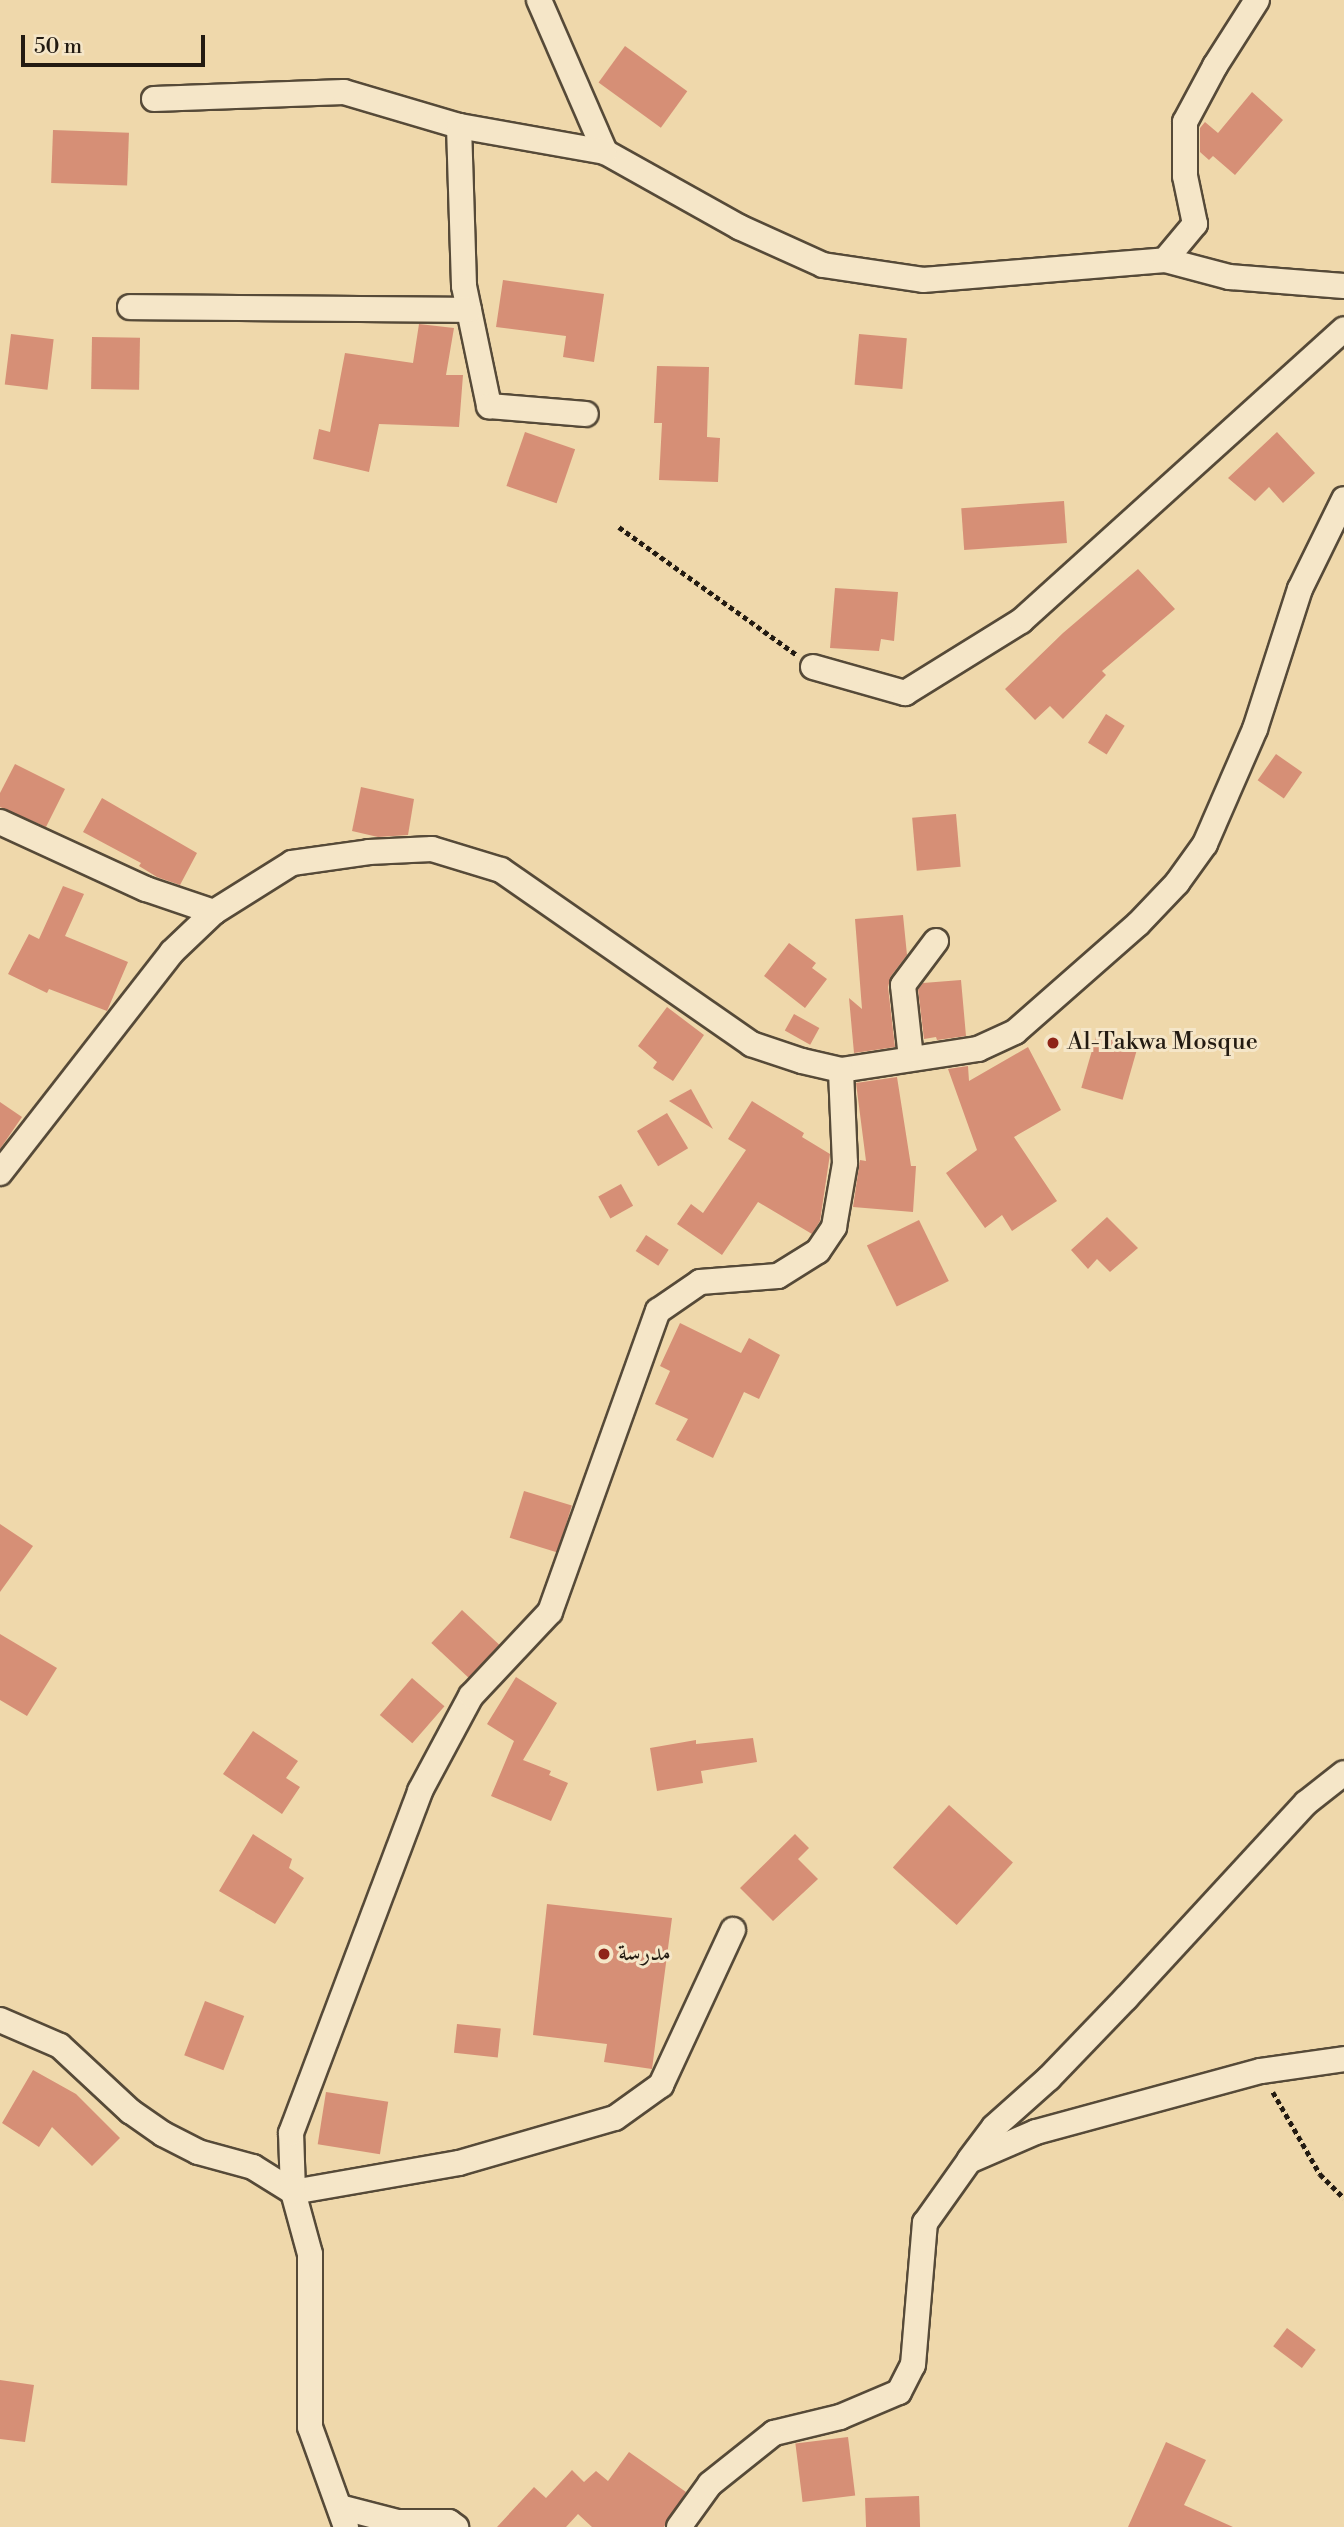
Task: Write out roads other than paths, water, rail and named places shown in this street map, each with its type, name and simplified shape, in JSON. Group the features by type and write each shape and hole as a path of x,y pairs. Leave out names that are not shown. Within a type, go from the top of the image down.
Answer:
{"street":[{"path":"539,0 605,152"},
{"path":"1164,260 1195,224 1185,176 1185,122 1215,66 1257,0"},
{"path":"154,99 344,92 458,126 605,152 739,227 823,265 923,280 1164,260 1229,278 1344,286"},
{"path":"458,126 464,286 489,406 586,414"},
{"path":"130,307 469,310"},
{"path":"813,667 905,693 1021,621 1344,329"},
{"path":"0,1172 172,951 214,912 292,863 369,852 432,849 501,870 751,1044 841,1070 978,1049 1015,1032 1138,924 1177,883 1205,844 1250,741 1300,589 1344,499"},
{"path":"0,822 146,888 214,912"},
{"path":"911,1058 903,985 936,941"},
{"path":"456,2527 449,2522 397,2522 343,2517 310,2427 310,2254 293,2192 291,2133 420,1791 471,1696 550,1612 658,1311 700,1282 778,1276 818,1251 834,1227 845,1163 841,1070"},
{"path":"679,2527 710,2483 774,2433 840,2417 899,2392 913,2365 925,2223 993,2127 1049,2078 1306,1802 1344,1773"},
{"path":"0,2020 60,2046 130,2111 163,2134 198,2152 253,2167 293,2192 459,2164 614,2118 661,2085 733,1930"},
{"path":"969,2161 1036,2132 1261,2071 1344,2059"}],"place":[{"name":"Al-Takwa Mosque","path":"1053,1043"},
{"name":"مدرسة","path":"604,1954"}]}
